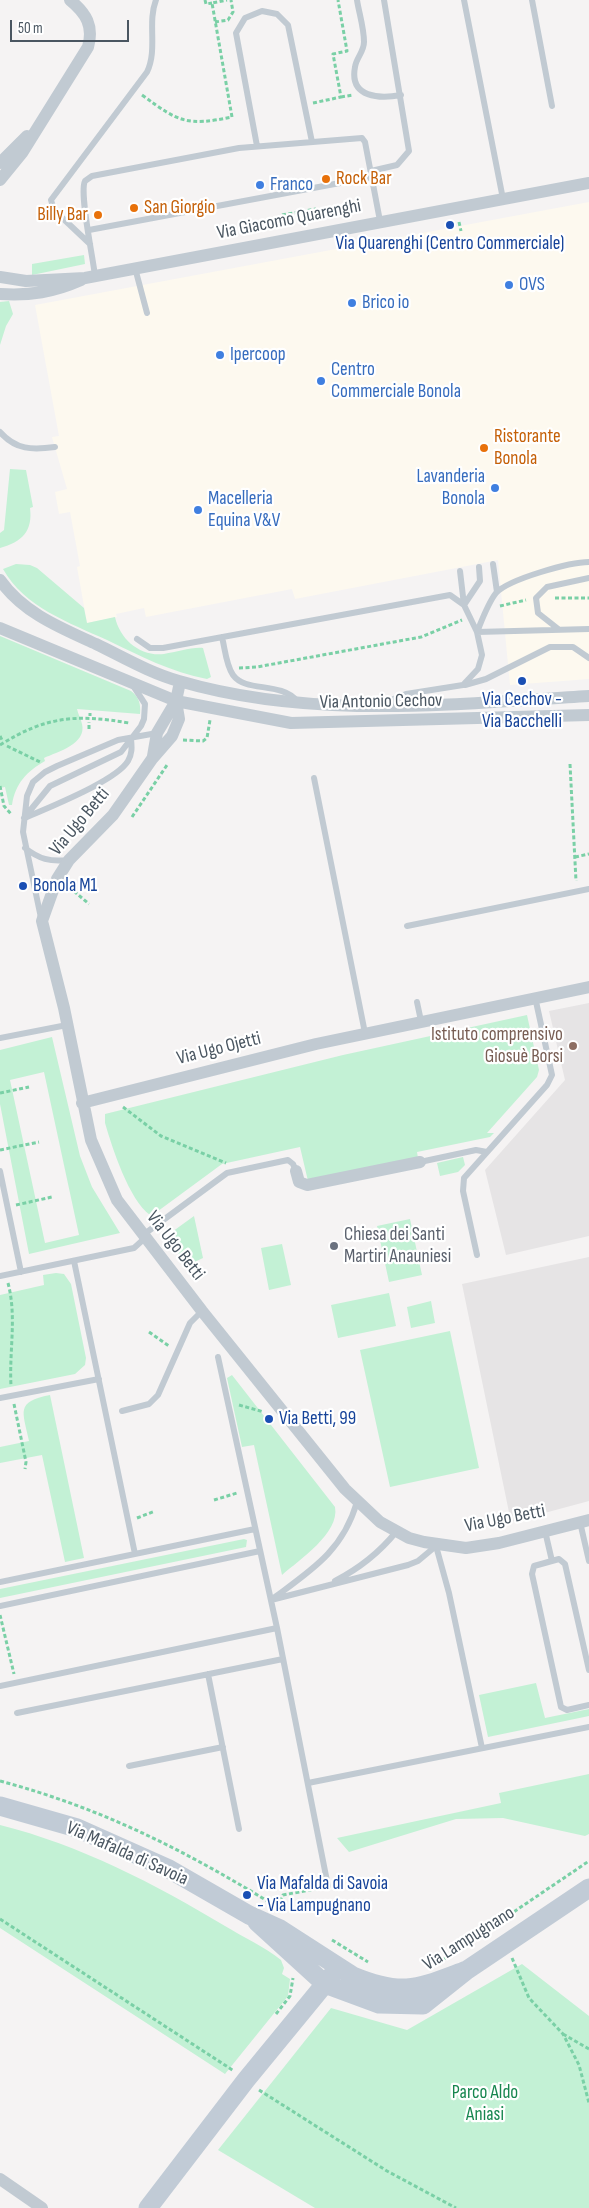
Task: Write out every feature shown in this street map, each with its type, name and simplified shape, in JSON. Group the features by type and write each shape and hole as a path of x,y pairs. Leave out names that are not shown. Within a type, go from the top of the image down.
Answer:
{"street":[{"path":"0,180 22,153 69,79 90,40 87,19 70,0"},
{"path":"0,163 41,122"},
{"name":"Via Giacomo Quarenghi","path":"0,277 26,281 90,277 589,183"},
{"name":"Via Giacomo Quarenghi","path":"0,294 30,295 51,292 90,277"},
{"name":"Via Antonio Cechov","path":"0,580 16,599 48,621 180,682 299,704 378,706 589,696"},
{"name":"Via Antonio Cechov","path":"0,628 176,701 291,723 589,715"},
{"path":"176,701 180,682"},
{"name":"Via Ugo Betti","path":"153,758 157,733 176,701"},
{"name":"Via Ugo Betti","path":"176,701 179,719 172,736 153,758 113,814 69,860 57,879 42,921 67,1025 82,1103 91,1140 103,1172 117,1200 202,1311 357,1502 380,1522 396,1532 436,1546 481,1546 585,1521"},
{"name":"Via Ugo Ojetti","path":"82,1103 365,1033 589,987"},
{"path":"296,1171 299,1182 307,1186 420,1162"},
{"name":"Via Mafalda di Savoia","path":"0,1806 85,1832 169,1869 249,1914 280,1928 339,1967"},
{"name":"Via Lampugnano","path":"325,1984 379,2004 423,2005 467,1970 589,1888"},
{"name":"Via Mafalda di Savoia","path":"249,1914 278,1944 325,1984"},
{"path":"148,2208 246,2080 339,1967"},
{"name":"Via Lampugnano","path":"339,1967 364,1981 398,1989 416,1989 467,1970"},
{"path":"0,2179 42,2208"}],"lane":[{"path":"93,250 85,237 54,210 51,200 146,72 152,59 153,17 156,0"},
{"path":"356,0 364,42 355,64 356,81 362,90 375,98 401,95"},
{"path":"89,230 371,174 397,165 409,151 384,0"},
{"path":"464,0 502,199"},
{"path":"532,0 552,106"},
{"path":"256,146 236,37 241,22 249,15 270,11 281,16 288,25 312,142"},
{"path":"90,277 93,250 82,193 83,185 88,178 256,146 362,138 365,142 380,222"},
{"path":"136,268 147,313"},
{"path":"0,432 13,444 25,448 55,447"},
{"path":"589,562 578,562 539,572 497,592 483,616 477,632 557,628 589,629"},
{"path":"493,564 497,592"},
{"path":"137,639 145,646 156,649 450,595 464,604 480,581 479,567"},
{"name":"Via Antonio Cechov","path":"378,706 406,694 463,685 478,669 482,655 477,632 464,604 460,571"},
{"path":"557,628 538,613 536,598 547,587 589,578"},
{"path":"222,637 230,670 236,678 243,682 283,690 290,694 299,704"},
{"path":"463,685 486,679 550,647 573,647 589,658"},
{"name":"Via Ugo Betti","path":"23,819 50,786 121,752 141,726 145,709 140,694 126,680"},
{"path":"131,739 157,733"},
{"name":"Via Ugo Betti","path":"23,819 113,776 127,762 132,752 131,739"},
{"name":"Via Ugo Betti","path":"42,921 25,848 23,819 33,782 45,772 118,740 131,739"},
{"path":"314,778 365,1033"},
{"path":"25,848 37,857 52,862 69,860"},
{"path":"407,926 589,889"},
{"path":"478,1255 463,1183 467,1173 550,1080 551,1069 535,997"},
{"path":"417,1002 421,1021"},
{"path":"0,1038 67,1025"},
{"path":"420,1162 476,1150 487,1152"},
{"path":"3,1276 134,1248 144,1237 227,1173 288,1160 293,1164 296,1171"},
{"path":"0,1171 21,1272"},
{"path":"74,1261 135,1554"},
{"path":"122,1410 149,1404 158,1395 190,1324 202,1311"},
{"path":"218,1357 226,1402 277,1628 328,1886"},
{"path":"0,1398 99,1379"},
{"path":"271,1600 315,1567 337,1546 351,1524 357,1502"},
{"path":"585,1521 589,1561"},
{"path":"0,1582 255,1528"},
{"path":"545,1531 552,1561"},
{"path":"325,1586 371,1559 396,1532"},
{"path":"271,1600 418,1561 436,1546 449,1593 482,1748"},
{"path":"0,1606 260,1551"},
{"path":"589,1670 587,1648 565,1564 562,1559 537,1565 532,1571 560,1705 567,1710 589,1705"},
{"path":"0,1686 277,1628"},
{"path":"17,1713 283,1659"},
{"path":"208,1674 239,1829"},
{"path":"308,1783 589,1727"},
{"path":"129,1766 222,1747"}],"path":[{"path":"206,0 206,4 227,0"},
{"path":"215,22 228,20 234,12 231,0"},
{"path":"305,104 341,97 333,54 347,51 338,0"},
{"path":"134,89 167,114 182,120 198,123 232,117 212,3"},
{"path":"282,215 316,209"},
{"path":"459,222 461,231"},
{"path":"236,668 257,667 421,637 462,620"},
{"path":"0,744 27,729 56,720 74,718 126,722"},
{"path":"89,729 90,722"},
{"path":"178,739 196,742 203,741 207,738 208,731"},
{"path":"0,736 2,740"},
{"path":"7,746 43,764"},
{"path":"132,817 168,764"},
{"path":"570,764 576,892"},
{"path":"0,786 2,804 12,815"},
{"path":"575,857 589,854"},
{"path":"57,879 83,896 89,904"},
{"path":"0,1093 29,1087"},
{"path":"123,1107 161,1136 229,1164"},
{"path":"0,1150 39,1142"},
{"path":"7,1207 52,1197"},
{"path":"3,1276 13,1307 11,1342 12,1396 26,1462 25,1469"},
{"path":"149,1332 177,1352"},
{"path":"226,1402 263,1411"},
{"path":"214,1500 247,1491"},
{"path":"128,1520 155,1512"},
{"path":"0,1612 16,1682"},
{"name":"Via Lampugnano","path":"437,1963 589,1861"},
{"path":"277,1907 283,1895 328,1886"},
{"path":"0,1919 232,2070 238,2062"},
{"path":"324,1935 372,1965"},
{"path":"508,1942 529,1998 563,2034 579,2065 589,2102"},
{"path":"272,2018 290,1996 294,1972"},
{"path":"563,2034 589,2049"},
{"path":"256,2087 387,2171 456,2208"}],"shaded area":[{"name":"Centro Commerciale Bonola","path":"589,202 589,679 510,685 498,560 295,599 292,589 146,617 144,608 116,614 117,617 87,623 77,567 80,566 70,512 59,514 55,492 67,489 52,437 59,436 35,305"},
{"path":"589,1003 589,1236 506,1255 485,1170 565,1080 549,1011"},
{"path":"589,1257 589,1501 511,1522 462,1284"}],"green space":[{"path":"84,255 85,264 32,275 32,264"},
{"path":"9,301 13,314 6,326 0,345 0,302"},
{"path":"10,469 26,470 33,507 30,508 28,529 20,539 0,548 0,533 4,530"},
{"path":"16,564 30,565 37,568 84,608 87,623 115,617 127,640 140,650 147,653 164,654 203,648 211,677 207,679 194,676 156,663 63,620 35,604 12,582 3,569"},
{"path":"0,636 131,691 138,698 140,707 140,714 77,709 82,724 80,737 70,746 44,758 45,761 27,774 19,784 12,805 9,805 5,787 0,788"},
{"path":"527,1015 539,1070 537,1077 487,1133 494,1133 490,1137 417,1152 418,1158 308,1181 300,1147 222,1164 150,1215 142,1208 128,1186 105,1123 105,1114 343,1055"},
{"path":"52,1037 80,1156 92,1187 120,1233 29,1254 0,1104 0,1050","holes":["44,1072 79,1235 45,1243 10,1080"]},
{"path":"463,1157 465,1165 458,1172 440,1176 437,1163"},
{"path":"194,1216 203,1258 188,1265 165,1237"},
{"path":"410,1219 422,1275 389,1282 377,1226"},
{"path":"282,1244 291,1285 269,1290 261,1248"},
{"path":"64,1274 71,1284 86,1358 85,1365 75,1374 0,1389 0,1295 44,1285 43,1275"},
{"path":"389,1293 396,1326 338,1338 331,1305"},
{"path":"431,1301 435,1323 411,1328 407,1307"},
{"path":"450,1331 479,1468 390,1487 360,1350"},
{"path":"232,1375 335,1507 335,1517 325,1536 308,1554 282,1575 254,1445 242,1447 227,1378"},
{"path":"50,1395 84,1558 65,1562 42,1455 0,1463 0,1447 29,1441 24,1415 26,1405 31,1401"},
{"path":"244,1539 247,1540 246,1547 0,1598 0,1589"},
{"path":"536,1683 545,1718 589,1709 589,1716 488,1737 479,1695"},
{"path":"589,1774 589,1834 585,1836 503,1818 456,1819 349,1852 337,1838 501,1803 499,1793"},
{"path":"0,1825 59,1843 116,1867 199,1910 261,1946 281,1960 284,1968 282,1974 290,1979 288,1996 225,2074 0,1928"},
{"name":"Parco Aldo Aniasi","path":"522,1964 589,2016 589,2208 315,2208 218,2150 331,2008 407,2030"}],"place":[{"name":"Rock Bar","path":"326,179"},
{"name":"Franco","path":"260,185"},
{"name":"San Giorgio","path":"134,208"},
{"name":"Billy Bar","path":"98,215"},
{"name":"Via Quarenghi (Centro Commerciale)","path":"450,225"},
{"name":"OVS","path":"509,285"},
{"name":"Brico io","path":"352,303"},
{"name":"Ipercoop","path":"220,355"},
{"name":"Centro Commerciale Bonola","path":"321,381"},
{"name":"Ristorante Bonola","path":"484,448"},
{"name":"Lavanderia Bonola","path":"495,488"},
{"name":"Macelleria Equina V&V","path":"198,510"},
{"name":"Via Cechov - Via Bacchelli","path":"522,681"},
{"name":"Bonola M1","path":"23,886"},
{"name":"Istituto comprensivo Giosuè Borsi","path":"573,1046"},
{"name":"Chiesa dei Santi Martiri Anauniesi","path":"334,1246"},
{"name":"Via Betti, 99","path":"269,1419"},
{"name":"Via Mafalda di Savoia - Via Lampugnano","path":"247,1895"}]}
